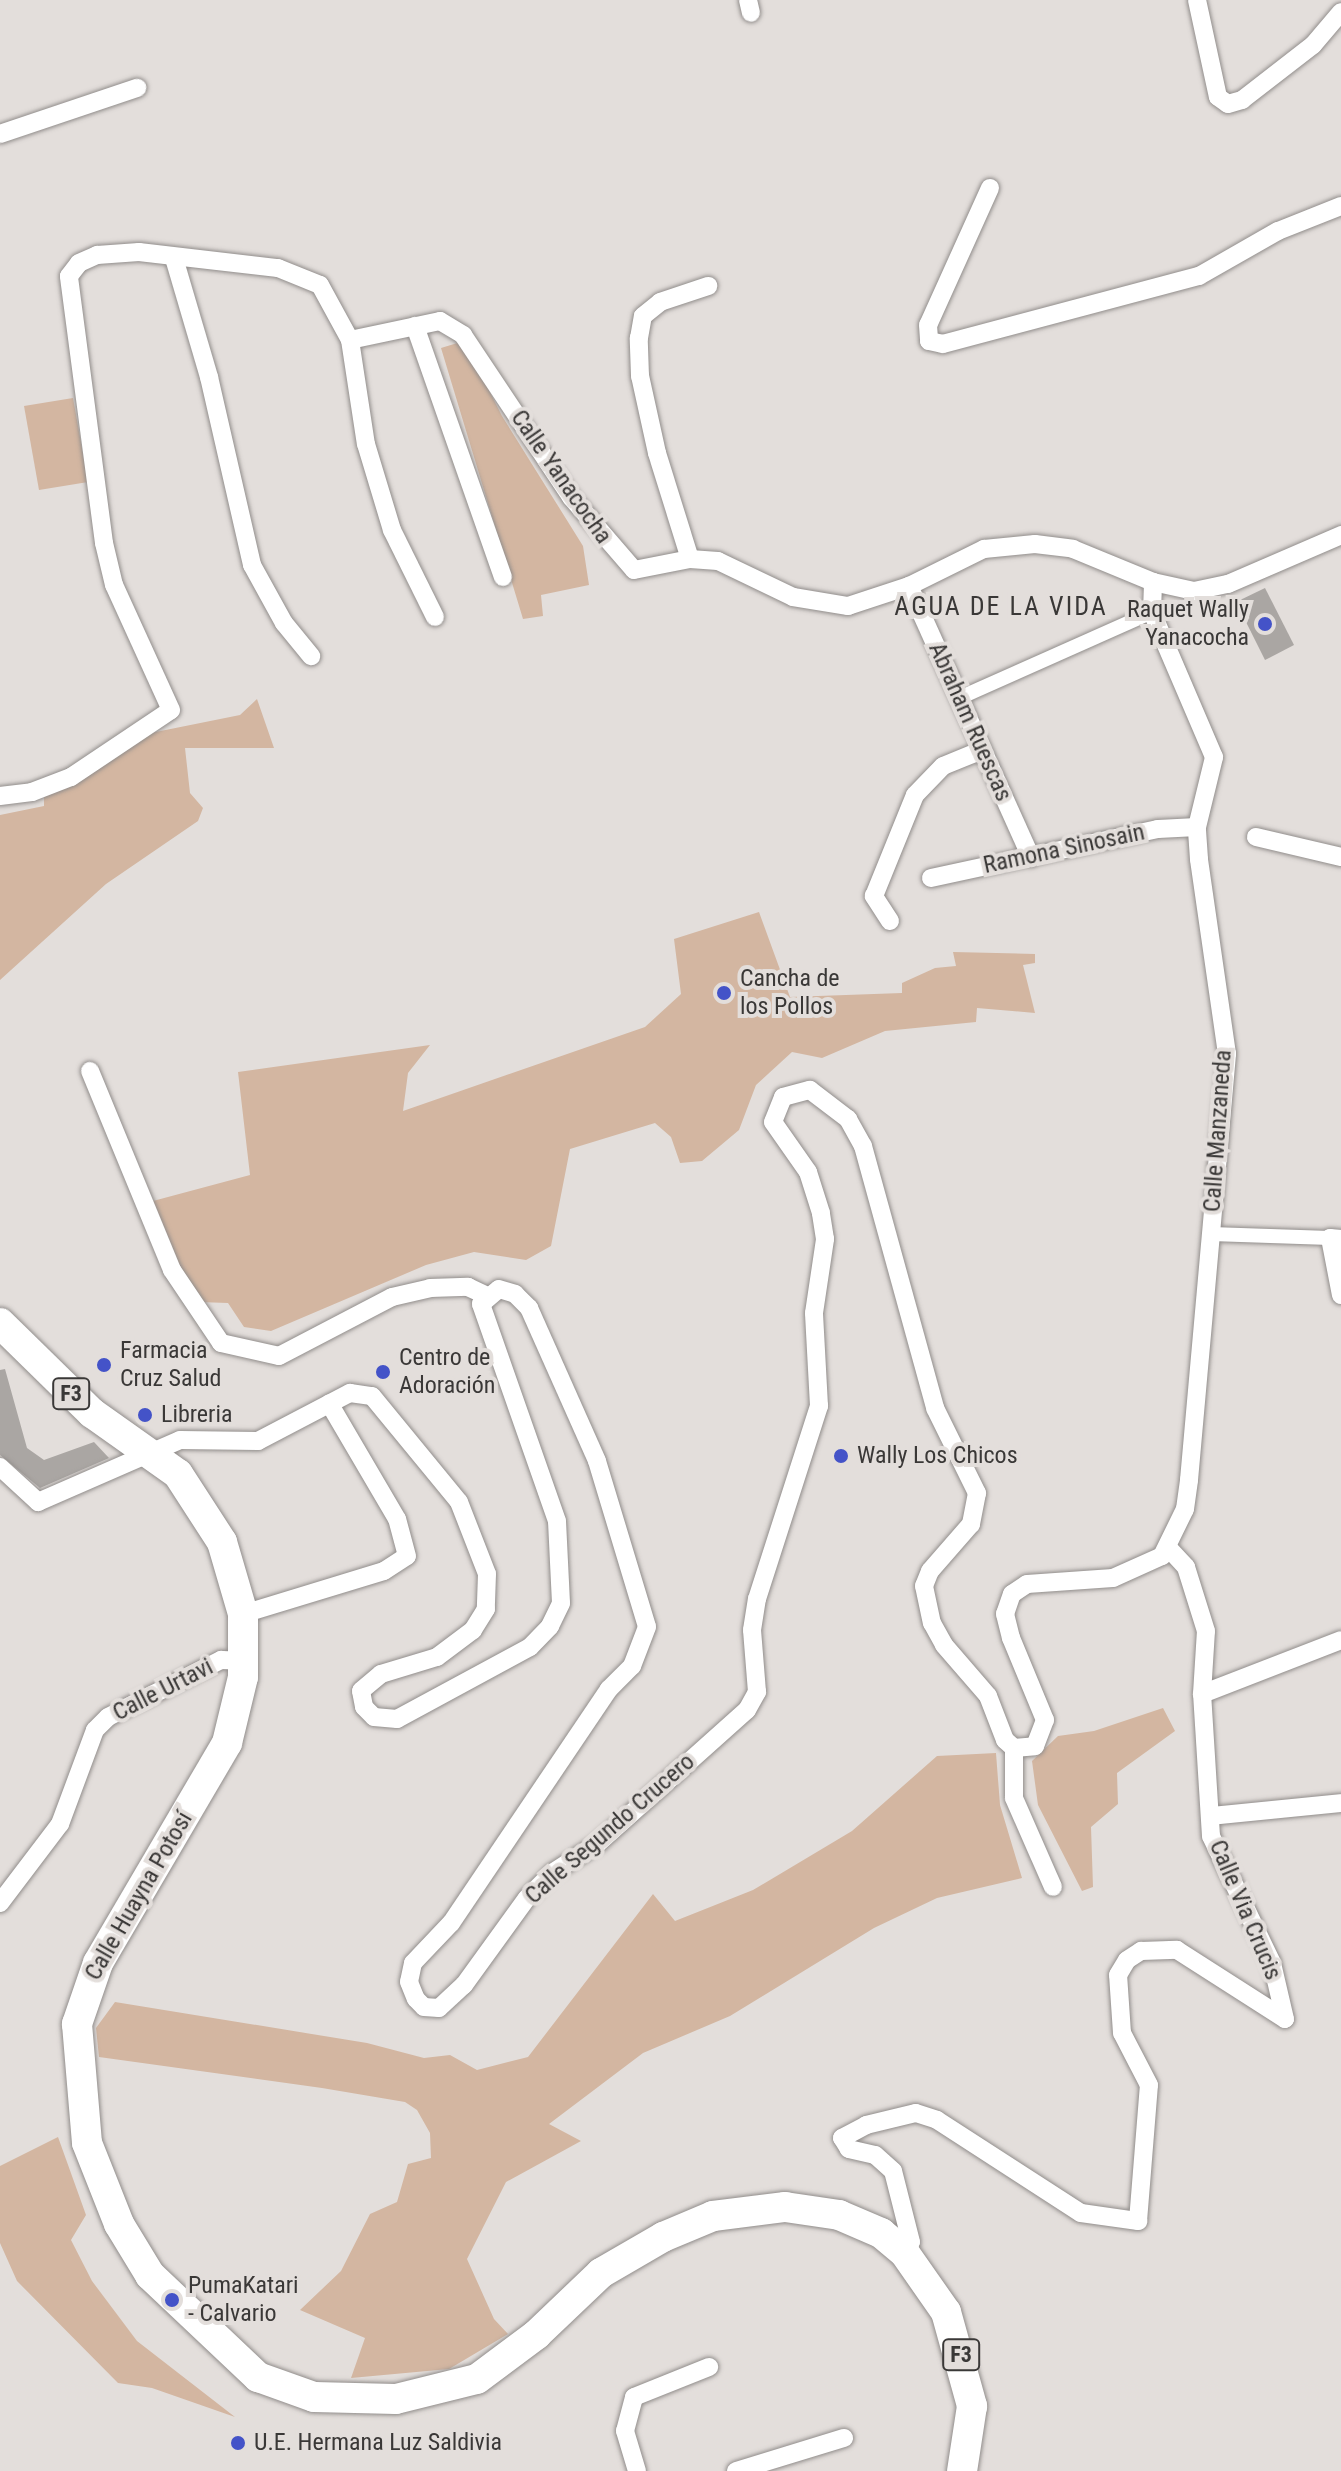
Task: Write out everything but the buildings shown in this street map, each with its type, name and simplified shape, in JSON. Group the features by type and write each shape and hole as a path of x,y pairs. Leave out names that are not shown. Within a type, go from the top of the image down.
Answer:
{"highway":[{"name":"Calle Huayna Potosí","path":"0,1323 92,1413 153,1453 178,1474 222,1542 243,1614 244,1661 227,1743 98,1963 77,2024 87,2143 114,2213 150,2275 233,2357 258,2377 314,2397 396,2399 453,2389 477,2379 536,2335 601,2273 663,2237 739,2210 785,2207 839,2215 881,2233 904,2252 946,2312 968,2378 972,2420 962,2471"}],"street":[{"path":"1197,0 1218,97 1228,104 1242,100 1313,45 1341,12"},
{"path":"0,134 137,88"},
{"path":"990,188 928,325 929,341 943,344 1199,276 1278,231 1341,206"},
{"path":"0,796 32,792 71,777 171,710 114,585 104,543 69,276 79,263 118,252 278,268 320,285 350,340 366,444 392,530 435,617"},
{"path":"174,258 209,377 252,565 284,623 311,656"},
{"path":"690,559 657,453 640,376 639,338 643,316 660,302 708,286"},
{"name":"Calle Yanacocha","path":"350,340 440,321 463,335 571,497 619,558 634,570 690,559 718,561 820,604 848,606 909,586 984,549 1012,544 1073,549 1153,582 1194,591 1228,584 1341,535"},
{"path":"415,326 503,577"},
{"name":"Calle Manzaneda","path":"1153,582 1152,612 1214,757 1197,827 1227,1054 1189,1480 1169,1549"},
{"name":"Abraham Ruescas","path":"909,586 1031,858"},
{"path":"959,698 1152,612"},
{"path":"890,921 874,896 915,795 943,766 982,750"},
{"name":"Ramona Sinosain","path":"931,878 1158,829 1197,827"},
{"path":"1256,837 1341,857"},
{"path":"0,1467 38,1502 180,1440 258,1441 329,1403 360,1391 372,1396 459,1502 487,1574 486,1609 473,1630 437,1657 381,1674 361,1691 364,1707 374,1717 397,1719 530,1647 550,1626 561,1603 557,1521 535,1447 482,1316 487,1296 468,1287 430,1288 392,1297 279,1356 262,1356 221,1343 172,1270 90,1071"},
{"name":"Calle Segundo Crucero","path":"487,1296 499,1289 515,1294 529,1308 597,1461 647,1627 632,1666 609,1689 451,1923 413,1963 412,1991 424,2007 445,2005 527,1898 552,1873 597,1844 747,1710 757,1692 755,1607 819,1406 814,1313 825,1239 821,1213 808,1172 773,1122 778,1103 794,1091 810,1090 831,1101 863,1146 935,1408 977,1493 971,1524 930,1571 924,1586 932,1623 944,1645 988,1696 1001,1735 1014,1748"},
{"path":"1211,1234 1336,1239 1341,1295"},
{"path":"243,1614 384,1571 407,1556 397,1519 329,1403"},
{"path":"1053,1887 1014,1798 1014,1748 1035,1746 1045,1727 1005,1614 1012,1594 1027,1584 1113,1578 1145,1566 1169,1549"},
{"name":"Calle Via Crucis","path":"904,2252 911,2242 893,2171 875,2155 849,2149 842,2138 866,2125 916,2113 937,2120 1081,2213 1138,2221 1149,2085 1122,2033 1118,1975 1127,1960 1141,1951 1177,1950 1285,2019 1272,1963 1219,1855 1211,1816 1202,1694 1206,1631 1186,1567 1169,1549"},
{"path":"1202,1694 1341,1640"},
{"name":"Calle Urtavi","path":"0,1903 60,1824 95,1730 108,1717 221,1660 244,1661"},
{"path":"1211,1816 1341,1803"},
{"path":"637,2471 625,2431 634,2397 709,2367"},
{"path":"736,2471 844,2438"}],"shaded area":[{"path":"464,341 502,416 583,546 589,585 541,595 543,616 523,619 441,348"},
{"path":"73,398 88,482 39,490 24,406"},
{"path":"257,699 274,748 185,748 190,793 203,808 198,821 106,884 0,980 0,815 44,806 44,783 111,741 240,715"},
{"path":"759,912 790,997 902,993 902,983 935,968 956,966 953,952 1035,954 1035,963 1023,965 1035,1013 977,1008 976,1022 885,1031 822,1058 792,1052 756,1085 739,1130 702,1161 680,1163 671,1137 655,1123 570,1149 551,1246 526,1260 474,1252 426,1265 271,1331 244,1327 228,1303 199,1302 172,1253 153,1201 250,1175 238,1072 430,1045 408,1073 403,1111 645,1027 681,994 674,939"},
{"path":"1163,1708 1175,1731 1117,1773 1118,1804 1091,1827 1093,1887 1082,1891 1038,1805 1032,1761 1058,1736 1094,1731"},
{"path":"996,1753 1000,1805 1022,1878 937,1898 874,1928 730,2016 643,2053 549,2124 581,2141 506,2182 467,2259 494,2319 508,2334 449,2369 351,2378 365,2338 300,2310 341,2271 370,2214 397,2202 408,2164 431,2158 430,2133 417,2110 405,2102 322,2088 99,2057 96,2028 115,2002 367,2043 424,2058 450,2055 477,2070 528,2057 653,1894 675,1921 753,1890 852,1831 937,1756"},
{"path":"58,2137 86,2215 71,2240 92,2281 137,2341 235,2417 152,2388 118,2383 17,2281 0,2243 0,2166"}],"place":[{"name":"Raquet Wally Yanacocha","path":"1265,624"},
{"name":"Cancha de los Pollos","path":"724,993"},
{"name":"Farmacia Cruz Salud","path":"104,1365"},
{"name":"Centro de Adoración","path":"383,1372"},
{"name":"Libreria","path":"145,1415"},
{"name":"Wally Los Chicos","path":"841,1456"},
{"name":"PumaKatari - Calvario","path":"172,2300"},
{"name":"U.E. Hermana Luz Saldivia","path":"238,2443"}],"district":[{"name":"AGUA DE LA VIDA","path":"1001,607"}]}
